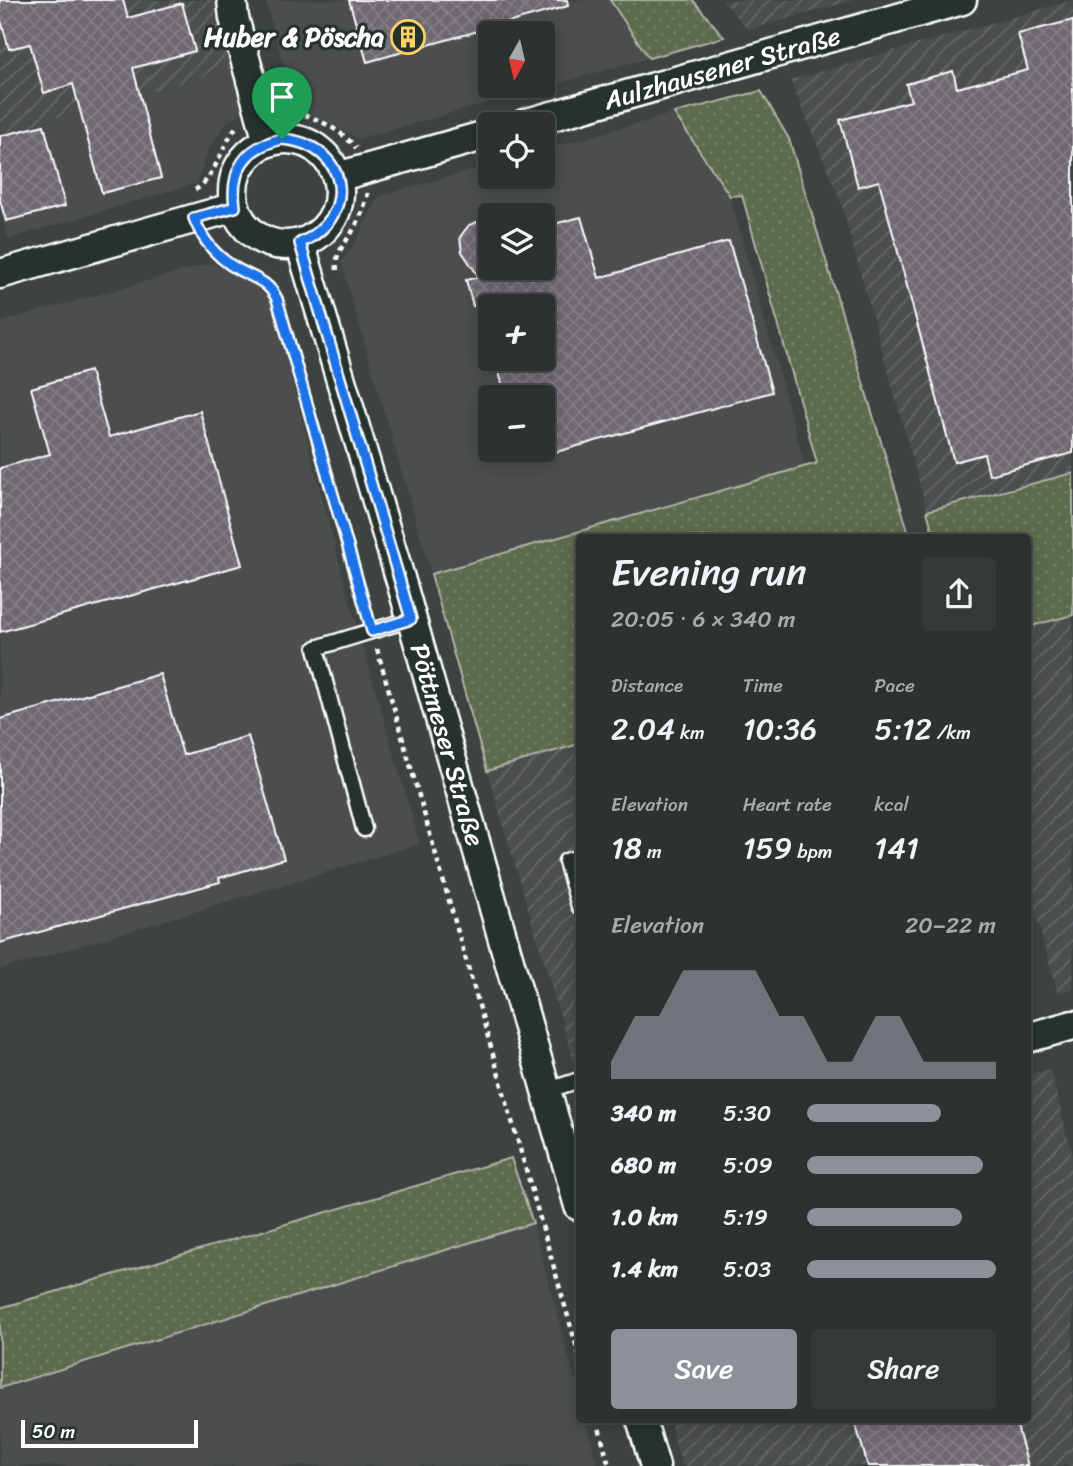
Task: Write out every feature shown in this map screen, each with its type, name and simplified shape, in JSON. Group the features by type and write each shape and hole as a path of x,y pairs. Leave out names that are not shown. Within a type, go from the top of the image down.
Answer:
{"street":[{"path":"232,0 234,18 268,142"},
{"name":"Aulzhausener Straße","path":"555,115 962,0"},
{"path":"337,177 478,137"},
{"path":"297,140 310,145 322,153 337,177 338,202 328,225 316,236 300,243 284,245 268,242 242,222 235,207 233,191 236,175 243,161 254,150 268,142 297,140"},
{"path":"0,274 235,207"},
{"name":"Pöttmeser Straße","path":"300,243 546,1091 575,1173"},
{"path":"1031,1037 1073,1025"},
{"path":"643,1423 655,1466"}],"lane":[{"path":"364,829 316,648 411,619"},
{"path":"576,858 566,861 576,896"},
{"path":"546,1091 576,1081"}],"path":[{"path":"194,218 212,250 237,270 260,279 271,287 277,299 576,1345"},
{"path":"598,1423 609,1466"}],"shaded area":[{"path":"0,0 218,0 235,68 0,134"},
{"path":"265,0 610,0 649,58 555,84 555,21 478,21 478,98 505,98 358,139 295,105"},
{"path":"722,0 855,0 748,30"},
{"path":"1073,0 1073,473 927,511 840,200 790,80"},
{"path":"235,68 247,111 227,122 208,151 197,183 8,239 0,210 0,134"},
{"path":"674,113 730,196 805,466 431,574 341,262 354,244 379,196 478,168 478,189 555,189 555,147"},
{"path":"211,263 265,290 271,300 345,584 420,844 0,970 0,322"},
{"path":"1073,615 1073,989 1058,994 1031,898 1031,626"},
{"path":"576,745 576,1070 487,771"},
{"path":"1050,1069 1073,1157 1073,1466 682,1466 670,1423 1031,1423 1031,1074"},
{"path":"533,1223 576,1385 576,1423 586,1423 598,1466 0,1466 0,1388"}],"green space":[{"path":"610,0 693,0 724,37 649,58"},
{"path":"761,91 789,139 909,534 576,534 576,745 487,771 431,574 817,463 742,195 730,196 674,113"},
{"path":"1073,473 1073,615 1031,626 1031,534 933,534 927,511"},
{"path":"511,1158 533,1223 0,1388 0,1308"}],"building":[{"path":"0,0 123,0 128,18 182,3 195,51 133,68 161,178 102,193 73,84 44,93 30,44 9,49 0,17"},
{"name":"Huber & Pöscha","path":"349,0 567,0 568,6 514,21 478,21 478,31 367,62"},
{"path":"1073,20 1073,453 989,475 984,454 954,462 879,181 858,187 840,120 911,101 906,84 953,71 957,88 1028,70 1018,34"},
{"path":"44,125 65,206 6,221 0,200 0,136"},
{"path":"581,217 599,278 729,241 772,392 555,452 555,385 503,385 498,371 555,371 555,294 478,294 478,306 473,306 466,280 478,277 478,280 555,280 555,224"},
{"path":"478,222 478,276 462,252 460,237 469,225"},
{"path":"90,371 109,437 200,411 242,565 0,632 0,468 50,454 31,388"},
{"path":"160,674 183,755 248,736 284,859 219,878 220,882 0,943 0,719"},
{"path":"855,1423 1016,1423 1028,1466 868,1466"}],"place":[{"name":"Huber & Pöscha","path":"408,37"}],"route":[{"path":"282,139 297,140 322,153 337,177 339,194 336,210 328,225 316,236 300,243 411,619 372,631 277,299 271,287 260,279 237,270 212,250 200,233 194,218 235,207 233,191 236,175 243,161 254,150 268,142 282,139"}]}
